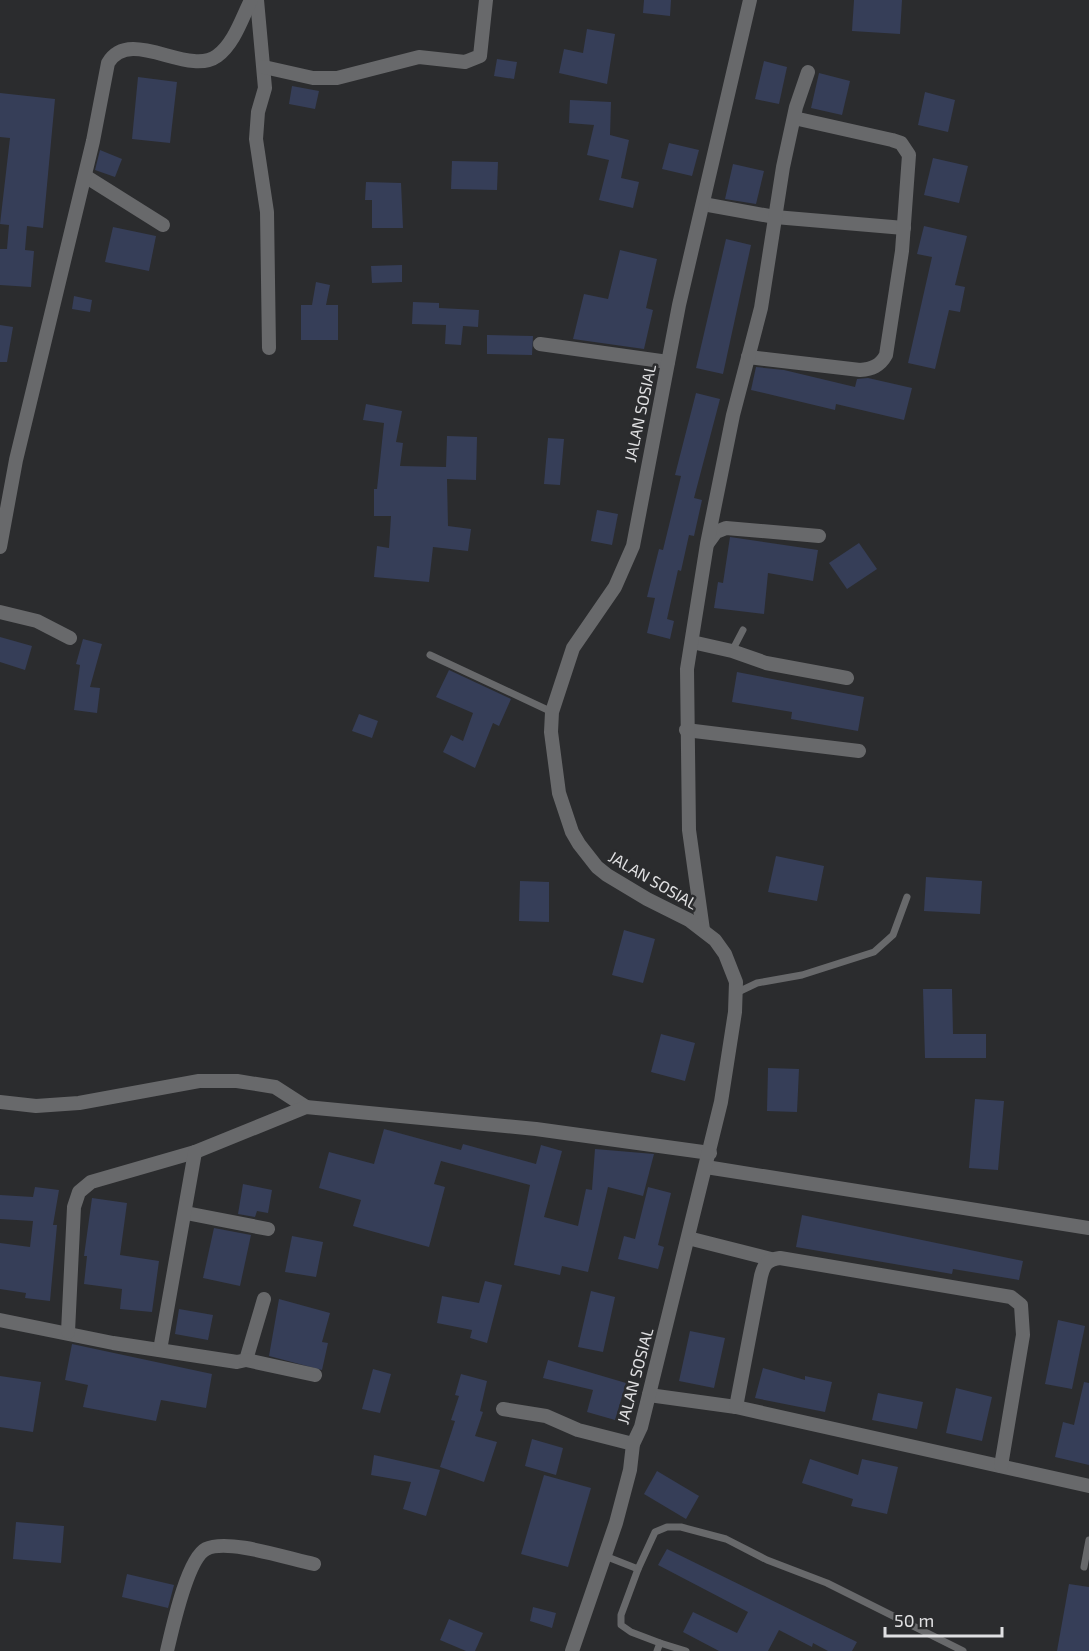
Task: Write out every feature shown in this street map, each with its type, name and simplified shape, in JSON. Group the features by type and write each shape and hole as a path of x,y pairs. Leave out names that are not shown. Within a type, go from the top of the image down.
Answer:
{"street":[{"path":"0,547 16,460 85,176 101,92 112,56 121,51 155,51 196,63 208,62 229,45 251,0"},
{"path":"256,0 265,88 258,112 256,139 267,212 269,348"},
{"path":"264,67 313,78 338,78 419,57 465,62 480,56 486,0"},
{"name":"JALAN SOSIAL","path":"572,1651 605,1556 630,1470 633,1444 641,1426 708,1160 727,1070 736,982 725,954 716,940 703,930 607,875 597,867 579,844 572,832 558,793 551,732 552,712 573,648 615,587 629,560 668,362 750,0"},
{"path":"703,930 689,830 687,669 707,544 761,308 775,216 794,118 808,72"},
{"path":"748,357 860,370 872,368 882,362 897,291 909,175 909,155 906,147 901,143 858,131 794,118"},
{"path":"85,176 163,225"},
{"path":"703,204 775,216 904,228"},
{"path":"540,344 668,362"},
{"path":"707,544 716,532 726,528 819,536"},
{"path":"0,612 37,621 70,638"},
{"path":"692,642 732,651 766,663 847,678"},
{"path":"686,730 859,751"},
{"path":"0,1102 36,1106 79,1102 208,1081 275,1087 306,1107 525,1128 1089,1228"},
{"path":"68,1332 74,1207 79,1192 91,1182 195,1152 306,1107"},
{"path":"160,1350 195,1152"},
{"path":"186,1213 268,1228"},
{"path":"688,1238 771,1259 780,1258 1017,1300 1023,1315 1023,1335 1001,1466"},
{"path":"736,1407 761,1276 764,1264 771,1259"},
{"path":"246,1360 264,1299"},
{"path":"0,1320 218,1361 246,1360 315,1375"},
{"path":"648,1395 736,1407 1089,1486"},
{"path":"503,1409 546,1416 578,1430 633,1444"},
{"path":"167,1651 188,1580 196,1561 204,1550 218,1546 234,1547 314,1564"}],"lane":[{"path":"732,651 743,630"},
{"path":"430,655 552,712"},
{"path":"736,993 757,983 802,975 874,952 893,935 907,897"},
{"path":"686,1651 631,1632 621,1625 621,1615 638,1569 656,1532 667,1527 681,1527 726,1539 767,1560 827,1583 963,1651"},
{"path":"1084,1567 1089,1540"},
{"path":"605,1556 638,1569"},
{"path":"657,1651 660,1643"}],"building":[{"path":"644,0 671,0 670,16 643,13"},
{"path":"854,0 902,0 900,34 852,31"},
{"path":"587,29 615,34 607,84 559,73 564,49 583,53"},
{"path":"497,59 517,62 514,79 494,76"},
{"path":"764,61 787,67 779,104 755,99"},
{"path":"819,73 850,81 842,115 811,108"},
{"path":"138,77 177,82 170,143 132,139"},
{"path":"292,86 319,91 315,109 289,104"},
{"path":"925,92 955,100 948,132 918,125"},
{"path":"0,93 55,99 43,228 27,226 25,250 34,251 31,287 0,285 0,249 7,249 9,225 0,224 10,138 0,137"},
{"path":"570,100 611,102 610,135 629,140 621,178 639,182 633,208 599,200 609,160 587,155 594,125 569,123"},
{"path":"669,143 699,150 692,176 662,169"},
{"path":"100,150 122,159 115,177 95,170"},
{"path":"933,158 968,166 959,203 924,195"},
{"path":"452,161 498,162 497,190 451,189"},
{"path":"733,164 764,171 756,204 725,199"},
{"path":"366,182 401,183 403,228 372,228 372,200 365,200"},
{"path":"924,226 967,236 955,285 965,287 960,312 949,310 935,369 908,363 932,257 917,254"},
{"path":"113,227 156,236 149,271 105,262"},
{"path":"726,239 751,245 723,374 696,368"},
{"path":"620,250 657,259 646,308 653,310 644,349 573,339 584,294 608,299"},
{"path":"402,265 402,282 372,283 371,266"},
{"path":"316,282 330,285 326,305 338,305 338,340 301,340 301,305 312,305"},
{"path":"74,296 92,300 90,312 72,309"},
{"path":"413,302 439,303 439,308 479,310 478,327 463,326 461,345 445,344 446,325 412,324"},
{"path":"0,325 13,327 7,362 0,362"},
{"path":"487,335 533,336 532,355 487,354"},
{"path":"756,367 784,370 855,387 857,379 868,378 912,388 904,420 836,404 835,410 751,390"},
{"path":"696,393 720,399 694,498 702,500 694,536 689,535 667,619 674,621 670,639 647,633 655,598 647,597 659,549 663,550 681,476 675,475"},
{"path":"366,404 402,411 396,442 403,443 400,466 446,467 447,436 477,437 476,480 447,479 448,526 471,529 468,551 433,547 429,582 374,577 377,546 389,548 391,516 374,516 374,489 377,489 384,423 363,420"},
{"path":"548,438 564,439 560,485 544,484"},
{"path":"597,510 618,514 612,545 591,541"},
{"path":"730,537 818,550 813,581 768,573 764,614 714,608 718,582 723,583"},
{"path":"859,543 877,569 847,589 829,563"},
{"path":"0,637 32,646 25,670 0,662"},
{"path":"83,639 102,644 90,687 100,688 97,713 74,710 80,665 76,664"},
{"path":"449,670 511,699 499,726 493,723 475,768 443,752 451,735 463,741 473,713 436,697"},
{"path":"737,672 864,697 858,731 791,719 792,712 732,702"},
{"path":"359,714 378,721 372,738 352,731"},
{"path":"776,856 824,866 817,901 768,892"},
{"path":"926,877 982,881 980,914 924,911"},
{"path":"520,881 549,882 549,922 519,921"},
{"path":"624,930 655,939 643,983 612,975"},
{"path":"923,989 952,989 953,1034 986,1034 986,1058 925,1058"},
{"path":"661,1034 695,1043 685,1081 651,1072"},
{"path":"768,1068 799,1069 797,1112 767,1111"},
{"path":"975,1099 1004,1101 998,1170 969,1168"},
{"path":"384,1129 461,1150 463,1144 536,1164 541,1145 562,1151 544,1217 578,1226 586,1189 592,1190 595,1149 654,1154 643,1196 608,1187 588,1272 562,1266 560,1275 514,1265 530,1185 441,1161 434,1184 445,1187 429,1247 353,1226 361,1200 319,1188 329,1152 374,1164"},
{"path":"243,1184 272,1190 268,1213 257,1211 255,1217 238,1214"},
{"path":"35,1187 59,1190 53,1225 57,1225 50,1301 25,1298 26,1293 0,1289 0,1243 30,1247 33,1221 0,1219 0,1195 33,1197"},
{"path":"648,1187 671,1193 658,1245 664,1247 658,1269 618,1259 624,1236 635,1239"},
{"path":"92,1198 127,1203 120,1255 159,1261 152,1312 120,1309 122,1289 84,1284 87,1256 84,1256"},
{"path":"802,1215 1023,1261 1019,1280 953,1269 952,1274 796,1247"},
{"path":"214,1228 251,1235 240,1286 203,1278"},
{"path":"292,1236 323,1242 316,1277 285,1272"},
{"path":"485,1281 502,1285 487,1343 470,1338 472,1330 437,1323 442,1296 479,1303"},
{"path":"591,1291 615,1297 603,1352 578,1347"},
{"path":"279,1299 330,1313 322,1342 328,1343 322,1370 269,1356"},
{"path":"179,1309 213,1315 208,1340 175,1334"},
{"path":"1058,1320 1085,1326 1072,1389 1045,1384"},
{"path":"690,1331 725,1338 714,1388 679,1381"},
{"path":"72,1344 212,1374 206,1408 161,1400 156,1421 83,1407 88,1385 65,1380"},
{"path":"548,1360 626,1383 615,1420 587,1412 593,1390 543,1378"},
{"path":"763,1368 805,1380 805,1376 832,1382 825,1412 755,1398"},
{"path":"373,1369 391,1374 380,1413 362,1409"},
{"path":"461,1374 487,1381 480,1411 483,1412 475,1436 497,1442 484,1482 440,1467 455,1421 451,1420 459,1396 455,1395"},
{"path":"0,1376 41,1382 33,1432 0,1427"},
{"path":"1084,1382 1089,1383 1089,1465 1055,1457 1063,1422 1074,1425"},
{"path":"956,1388 992,1397 982,1441 946,1433"},
{"path":"878,1393 923,1402 917,1429 872,1420"},
{"path":"532,1439 563,1448 556,1475 525,1466"},
{"path":"374,1455 440,1470 426,1516 403,1509 411,1482 371,1475"},
{"path":"810,1459 858,1475 862,1459 898,1467 887,1514 851,1506 853,1499 802,1483"},
{"path":"657,1471 699,1496 686,1519 644,1494"},
{"path":"544,1475 591,1488 568,1567 521,1554"},
{"path":"16,1522 64,1526 61,1563 13,1559"},
{"path":"667,1549 857,1642 852,1651 828,1651 813,1643 812,1647 779,1630 768,1651 719,1651 683,1632 693,1612 737,1633 748,1612 658,1565"},
{"path":"127,1574 174,1585 168,1608 122,1597"},
{"path":"1069,1584 1089,1587 1089,1651 1057,1651"},
{"path":"533,1607 556,1613 552,1628 530,1621"},
{"path":"449,1619 483,1633 475,1651 466,1651 440,1640"}]}
